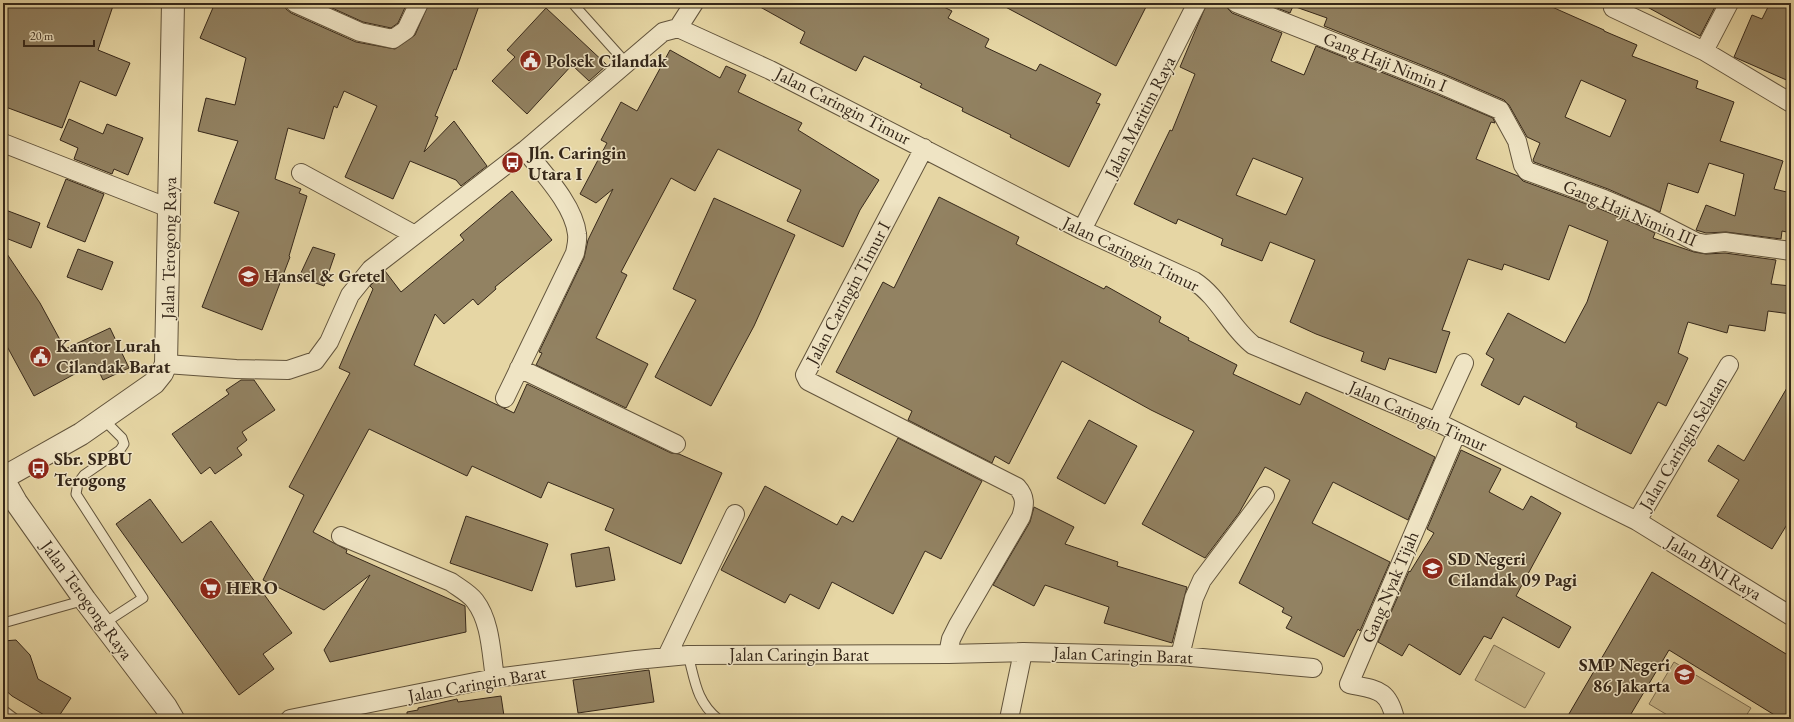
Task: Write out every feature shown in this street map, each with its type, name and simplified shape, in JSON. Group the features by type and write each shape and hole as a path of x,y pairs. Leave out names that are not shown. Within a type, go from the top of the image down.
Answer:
{"street":[{"name":"Jalan Terogong Raya","path":"173,3 166,364 162,373 154,383 81,434 3,479 9,502 104,624 166,707 173,719"},
{"path":"300,4 360,32 394,40 406,30 419,3"},
{"path":"166,364 236,369 288,370 315,361 329,342 350,295 371,268 525,150 663,32 678,28 694,3"},
{"name":"Jalan Maritim Raya","path":"1082,230 1197,3"},
{"name":"Gang Haji Nimin I","path":"1236,3 1440,84 1500,110 1517,141"},
{"path":"1704,51 1729,3"},
{"path":"1613,8 1704,51 1791,103"},
{"name":"Jalan Caringin Timur","path":"678,28 770,70 1082,230 1201,286 1208,291 1245,338 1253,345 1437,422 1637,521"},
{"name":"Gang Haji Nimin III","path":"1517,141 1523,165 1527,171 1604,199 1696,242 1705,244 1725,242 1791,251"},
{"path":"3,143 169,208"},
{"name":"Jalan Caringin Timur I","path":"924,148 805,375 808,381 1017,487 1022,493 1024,508 1021,517 958,625 951,639 948,654"},
{"path":"505,398 575,253 577,241 572,216 557,191 525,150"},
{"path":"301,173 415,235"},
{"path":"1437,422 1464,363"},
{"name":"Jalan Caringin Selatan","path":"1637,521 1728,365"},
{"path":"519,368 676,444"},
{"name":"Gang Nyak Tijah","path":"1395,719 1391,704 1383,693 1349,684 1457,432"},
{"path":"1180,656 1194,598 1202,580 1265,496"},
{"path":"667,656 735,514"},
{"name":"Jalan BNI Raya","path":"1637,521 1791,616"},
{"path":"341,536 451,582 468,593 475,600 486,620 495,678"},
{"path":"1009,719 1023,652"},
{"name":"Jalan Caringin Barat","path":"290,719 495,678 667,656 1023,652 1180,656 1313,668"}],"lane":[{"path":"574,6 627,64"},
{"path":"103,418 122,438 124,444 120,450 84,475 78,483 76,494 143,598 104,624"},
{"path":"3,623 85,600"},
{"path":"688,655 702,702 709,712 718,719"},
{"path":"3,710 15,719"}],"shaded area":[{"path":"1494,645 1545,673 1525,708 1475,680"},
{"path":"1674,662 1751,708 1744,719 1674,719 1649,704"}],"building":[{"path":"3,3 114,3 98,50 130,63 116,96 80,81 62,128 3,106"},
{"path":"215,3 285,3 286,9 291,13 356,42 395,49 415,35 429,3 480,3 456,70 454,69 435,116 438,117 424,152 454,121 487,166 461,186 456,180 410,161 393,199 345,177 377,106 344,91 337,108 334,106 324,139 288,128 275,179 301,189 299,193 307,196 289,256 290,257 262,330 202,307 239,212 214,203 238,141 198,131 206,98 235,105 246,58 200,38"},
{"path":"321,3 407,3 398,23 391,28 363,22"},
{"path":"753,3 936,3 952,11 948,18 989,39 985,47 1036,71 1040,64 1101,94 1096,103 1100,104 1069,167 1010,137 1011,135 962,111 963,108 920,87 922,84 864,56 856,71 800,43 805,32"},
{"path":"998,3 1148,3 1116,66"},
{"path":"1207,3 1226,3 1228,9 1232,13 1282,33 1271,61 1304,75 1316,46 1493,118 1495,123 1491,122 1476,159 1518,176 1523,181 1600,209 1655,233 1653,238 1694,252 1706,254 1725,253 1776,260 1771,284 1791,286 1791,314 1768,311 1765,331 1729,325 1727,333 1688,322 1678,353 1688,358 1666,406 1658,402 1631,454 1576,427 1577,423 1524,396 1519,405 1481,385 1494,359 1486,354 1508,313 1565,343 1587,302 1608,241 1569,225 1549,280 1504,264 1502,270 1468,259 1442,330 1450,332 1436,373 1389,358 1385,370 1361,361 1364,352 1316,334 1290,322 1315,260 1270,242 1262,261 1221,245 1223,239 1178,219 1176,224 1134,204 1170,130 1172,131 1195,74 1180,67","holes":["1253,158 1303,178 1286,215 1236,195"]},
{"path":"1264,3 1543,3 1637,45 1632,56 1698,81 1696,88 1734,102 1720,141 1783,161 1774,189 1791,193 1791,233 1782,231 1781,239 1726,232 1706,233 1696,230 1706,205 1735,216 1744,174 1709,163 1698,193 1668,183 1660,212 1608,189 1534,162 1533,160 1540,143 1527,137 1509,105 1504,100 1444,74 1324,26 1327,18 1293,6 1290,13","holes":["1581,80 1626,100 1610,137 1565,117"]},
{"path":"1640,3 1717,3 1700,36"},
{"path":"1770,3 1791,3 1791,82 1734,57 1752,15 1762,19"},
{"name":"Polsek Cilandak","path":"546,8 607,65 589,81 572,65 527,114 492,81 515,57 507,50"},
{"path":"670,50 720,78 726,66 746,75 738,92 802,123 798,130 879,180 860,210 843,247 787,221 801,190 718,149 695,191 671,178 621,272 627,275 596,338 648,364 626,408 536,365 542,353 539,352 584,258 588,240 613,189 596,203 580,194 607,143 601,140 621,102 637,111"},
{"path":"69,119 103,134 107,124 143,138 128,175 114,169 112,174 74,159 78,148 60,140"},
{"path":"66,179 104,194 85,242 47,227"},
{"path":"512,191 552,240 495,287 496,289 478,305 473,299 444,324 435,314 414,365 514,413 527,384 671,453 679,454 722,473 681,564 605,530 614,509 548,482 541,498 472,466 467,476 369,429 313,532 347,550 346,553 465,606 466,632 330,662 324,650 370,575 324,610 263,580 304,495 289,487 350,373 339,368 373,289 370,286 385,271 401,292 464,240 460,235"},
{"path":"939,197 1019,237 1016,244 1104,289 1106,286 1161,317 1159,322 1189,338 1188,340 1237,365 1233,374 1300,405 1306,392 1435,457 1408,520 1333,482 1312,523 1390,562 1360,631 1358,629 1344,657 1286,628 1292,617 1282,612 1284,608 1239,583 1290,480 1265,467 1239,513 1205,558 1142,524 1194,431 1151,410 1062,361 1009,464 995,456 992,463 908,420 912,411 836,372 883,282 894,288"},
{"path":"714,198 795,235 754,326 711,406 655,377 696,300 673,289"},
{"path":"3,209 40,223 31,248 3,237"},
{"path":"313,247 335,254 324,286 299,277"},
{"path":"3,248 40,303 65,349 110,328 129,368 103,380 95,363 34,396 3,339"},
{"path":"78,249 113,262 102,290 67,277"},
{"path":"241,380 254,380 275,410 242,432 247,440 237,448 242,455 215,474 210,467 201,474 172,434 229,394 226,390"},
{"path":"1791,381 1791,518 1772,549 1717,516 1739,480 1708,461 1718,445 1744,461"},
{"path":"1089,420 1137,446 1105,504 1057,478"},
{"path":"898,438 982,481 941,559 925,551 893,614 832,582 819,609 790,594 785,603 721,570 765,486 837,525 842,516 853,522"},
{"path":"1461,450 1501,469 1489,492 1523,510 1531,496 1561,513 1516,596 1571,627 1559,648 1503,617 1491,639 1484,636 1460,675 1409,644 1402,656 1378,642 1409,571 1410,572 1434,533 1427,529"},
{"name":"HERO","path":"150,499 182,543 211,521 292,633 263,654 274,669 239,695 116,524"},
{"path":"1034,507 1074,527 1065,544 1118,562 1117,566 1187,587 1172,643 1104,623 1109,607 1045,585 1034,606 993,585 1030,522"},
{"path":"466,516 548,544 532,591 450,563"},
{"path":"609,547 615,580 576,587 571,554"},
{"path":"1652,572 1791,657 1791,719 1781,719 1669,650 1628,719 1566,719"},
{"path":"16,640 30,655 38,679 71,698 57,719 51,719 12,696 3,688 3,641"},
{"path":"649,670 654,702 578,713 573,680"},
{"path":"501,696 504,716 478,719 407,719 407,712 418,710 418,708 457,699 458,702"}],"place":[{"name":"Polsek Cilandak","path":"531,61"},
{"name":"Jln. Caringin Utara I","path":"512,163"},
{"name":"Hansel & Gretel","path":"249,276"},
{"name":"Kantor Lurah Cilandak Barat","path":"40,356"},
{"name":"Sbr. SPBU Terogong","path":"38,469"},
{"name":"SD Negeri Cilandak 09 Pagi","path":"1433,569"},
{"name":"HERO","path":"211,588"},
{"name":"SMP Negeri 86 Jakarta","path":"1685,675"}]}
